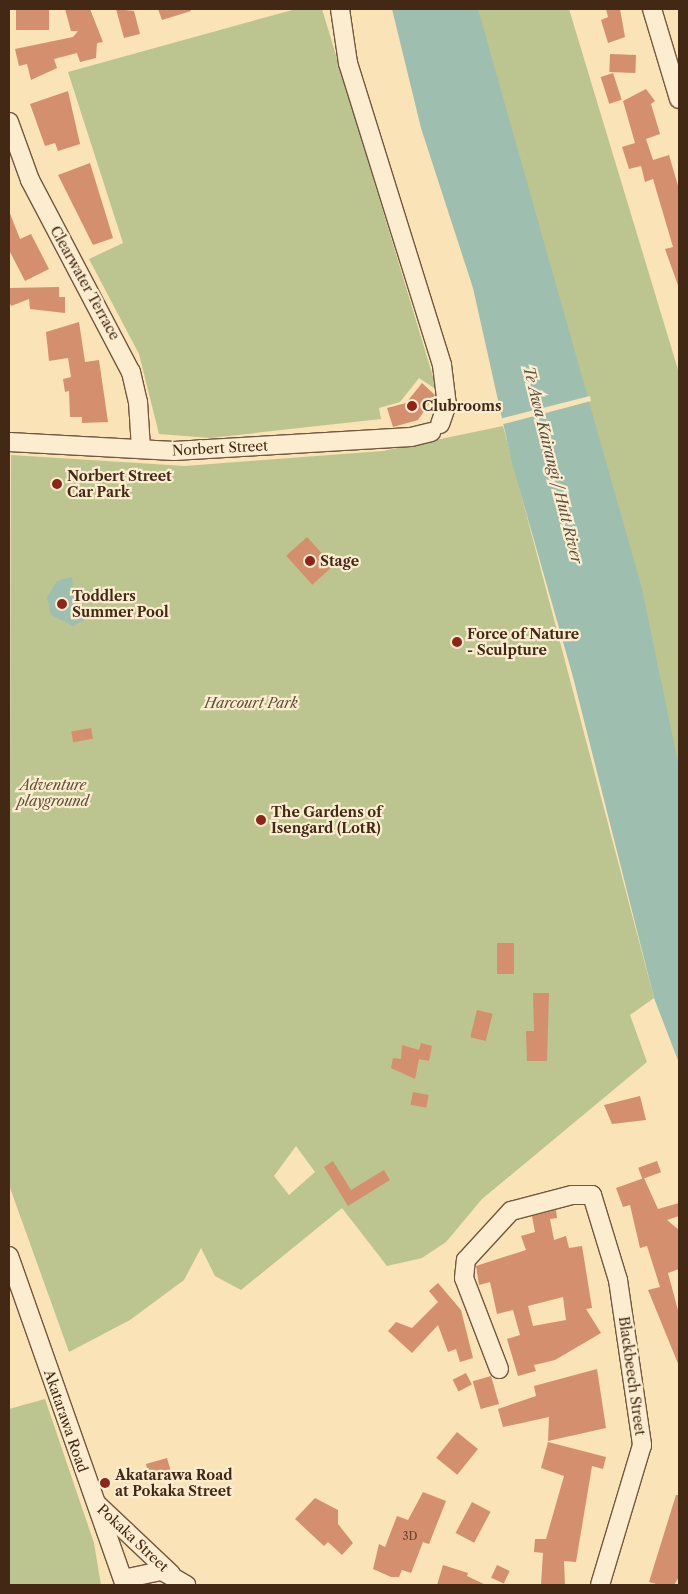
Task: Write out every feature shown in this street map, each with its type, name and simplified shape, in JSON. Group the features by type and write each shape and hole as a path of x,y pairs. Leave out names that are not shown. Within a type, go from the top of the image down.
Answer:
{"street":[{"name":"Norbert Street","path":"9,442 174,451 411,437 436,428 447,404 442,365 348,63 340,9"},
{"path":"652,9 675,70 679,99"},
{"name":"Clearwater Terrace","path":"9,122 30,180 131,372 138,402 142,449"},
{"name":"Blackbeech Street","path":"499,1369 464,1278 466,1260 511,1211 572,1195 592,1195 618,1280 642,1445 600,1585"},
{"name":"Akatarawa Road","path":"9,1256 94,1502 124,1582"},
{"name":"Pokaka Street","path":"94,1502 171,1574 186,1585"},
{"name":"Pokaka Street","path":"124,1582 154,1571 171,1574"}],"green space":[{"path":"296,9 322,9 437,390 419,378 400,402 379,408 381,419 210,438 159,434 139,354 89,259 123,243 68,72"},
{"path":"473,9 569,9 679,373 679,780"},
{"name":"Harcourt Park","path":"503,426 654,998 630,1015 647,1062 482,1199 446,1242 422,1258 387,1266 342,1208 241,1290 215,1276 201,1248 184,1280 130,1320 69,1352 9,1185 11,455 185,466 383,451","holes":["296,1146 315,1172 289,1195 274,1176"]},
{"path":"45,1399 94,1543 101,1585 9,1585 9,1409"}],"water":[{"name":"Te Awa Kairangi / Hutt River","path":"392,9 478,9 642,589 679,768 679,1063 654,998 573,677 512,463 473,288 421,128"},
{"name":"Toddlers Summer Pool","path":"72,577 74,601 85,620 73,626 51,615 47,597 57,581"}],"pier":[{"path":"590,396 591,401 500,425 499,419"}],"building":[{"path":"16,9 49,9 49,30 16,30"},
{"path":"65,9 90,9 103,42 97,43 96,58 80,62 77,53 54,59 57,68 31,80 27,64 19,66 15,49 73,37 78,31 71,31"},
{"path":"116,9 134,11 140,34 124,38"},
{"path":"158,9 190,9 191,11 162,20"},
{"path":"606,9 620,9 625,37 608,43 601,20 608,17"},
{"path":"610,54 636,55 635,73 609,72"},
{"path":"613,73 622,100 609,104 601,77"},
{"path":"646,89 655,101 651,104 660,134 646,139 653,160 669,155 679,189 679,288 665,249 673,247 653,179 645,182 641,166 629,169 622,147 635,143 623,101"},
{"path":"68,91 80,144 58,151 55,143 45,146 30,104"},
{"path":"90,163 113,238 93,245 58,175"},
{"path":"9,211 20,239 31,234 49,269 25,281 9,250"},
{"path":"59,287 59,297 65,297 65,313 30,309 29,299 11,306 9,300 9,288"},
{"path":"79,322 85,362 99,360 108,422 82,423 82,417 70,417 69,391 65,392 63,379 71,377 68,358 49,361 46,332"},
{"name":"Clubrooms","path":"422,383 435,395 418,420 393,427 387,408 406,403"},
{"name":"Stage","path":"307,537 333,566 312,585 286,556"},
{"path":"91,728 93,739 73,742 71,731"},
{"path":"497,943 514,943 514,974 497,974"},
{"path":"533,993 549,993 547,1061 527,1061 526,1031 534,1031"},
{"path":"477,1010 493,1014 486,1041 470,1037"},
{"path":"421,1043 432,1046 429,1061 419,1059 415,1079 391,1068 393,1058 401,1059 402,1045 419,1050"},
{"path":"413,1092 429,1095 426,1108 411,1105"},
{"path":"640,1096 646,1120 612,1124 604,1105"},
{"path":"333,1161 351,1190 384,1170 390,1180 348,1206 324,1167"},
{"path":"657,1161 661,1172 642,1179 638,1168"},
{"path":"644,1178 658,1209 679,1203 679,1216 667,1220 679,1230 679,1269 668,1273 679,1314 679,1366 648,1290 660,1287 647,1246 640,1248 630,1205 623,1207 616,1188"},
{"path":"556,1210 557,1218 550,1219 554,1240 566,1236 569,1248 582,1246 592,1308 586,1309 601,1333 555,1360 534,1365 536,1371 518,1376 507,1339 520,1335 513,1310 497,1314 490,1282 479,1285 476,1266 526,1250 521,1236 535,1232 532,1216","holes":["563,1297 566,1320 533,1326 528,1306"]},
{"path":"438,1283 461,1310 473,1358 460,1362 456,1349 448,1352 438,1325 412,1353 388,1331 396,1322 412,1328 438,1302 429,1291"},
{"path":"597,1369 606,1428 548,1441 549,1417 503,1427 498,1409 536,1396 534,1386"},
{"path":"466,1373 472,1385 459,1391 453,1380"},
{"path":"491,1376 499,1404 481,1409 473,1381"},
{"path":"457,1432 478,1449 457,1475 436,1458"},
{"path":"548,1442 606,1457 603,1469 592,1466 576,1562 564,1561 565,1585 541,1585 543,1553 534,1552 535,1539 546,1539 564,1476 541,1468"},
{"path":"167,1458 172,1476 151,1482 146,1464"},
{"path":"423,1492 446,1501 429,1544 423,1542 411,1573 402,1570 399,1577 391,1577 373,1569 379,1544 385,1547 397,1516 408,1520"},
{"path":"676,1495 679,1495 679,1577 674,1585 660,1585 649,1582"},
{"path":"315,1498 338,1510 338,1524 353,1543 342,1555 328,1542 324,1546 295,1519"},
{"path":"472,1502 491,1512 474,1543 456,1533"},
{"path":"443,1565 468,1573 467,1576 486,1585 437,1585"},
{"path":"497,1565 510,1571 504,1584 491,1578"}],"place":[{"name":"Clubrooms","path":"412,406"},
{"name":"Norbert Street Car Park","path":"57,484"},
{"name":"Stage","path":"310,561"},
{"name":"Toddlers Summer Pool","path":"62,604"},
{"name":"Force of Nature - Sculpture","path":"457,642"},
{"name":"The Gardens of Isengard (LotR)","path":"261,820"},
{"name":"Akatarawa Road at Pokaka Street","path":"105,1483"}],"park label":[{"name":"Adventure playground","path":"53,794"}]}
